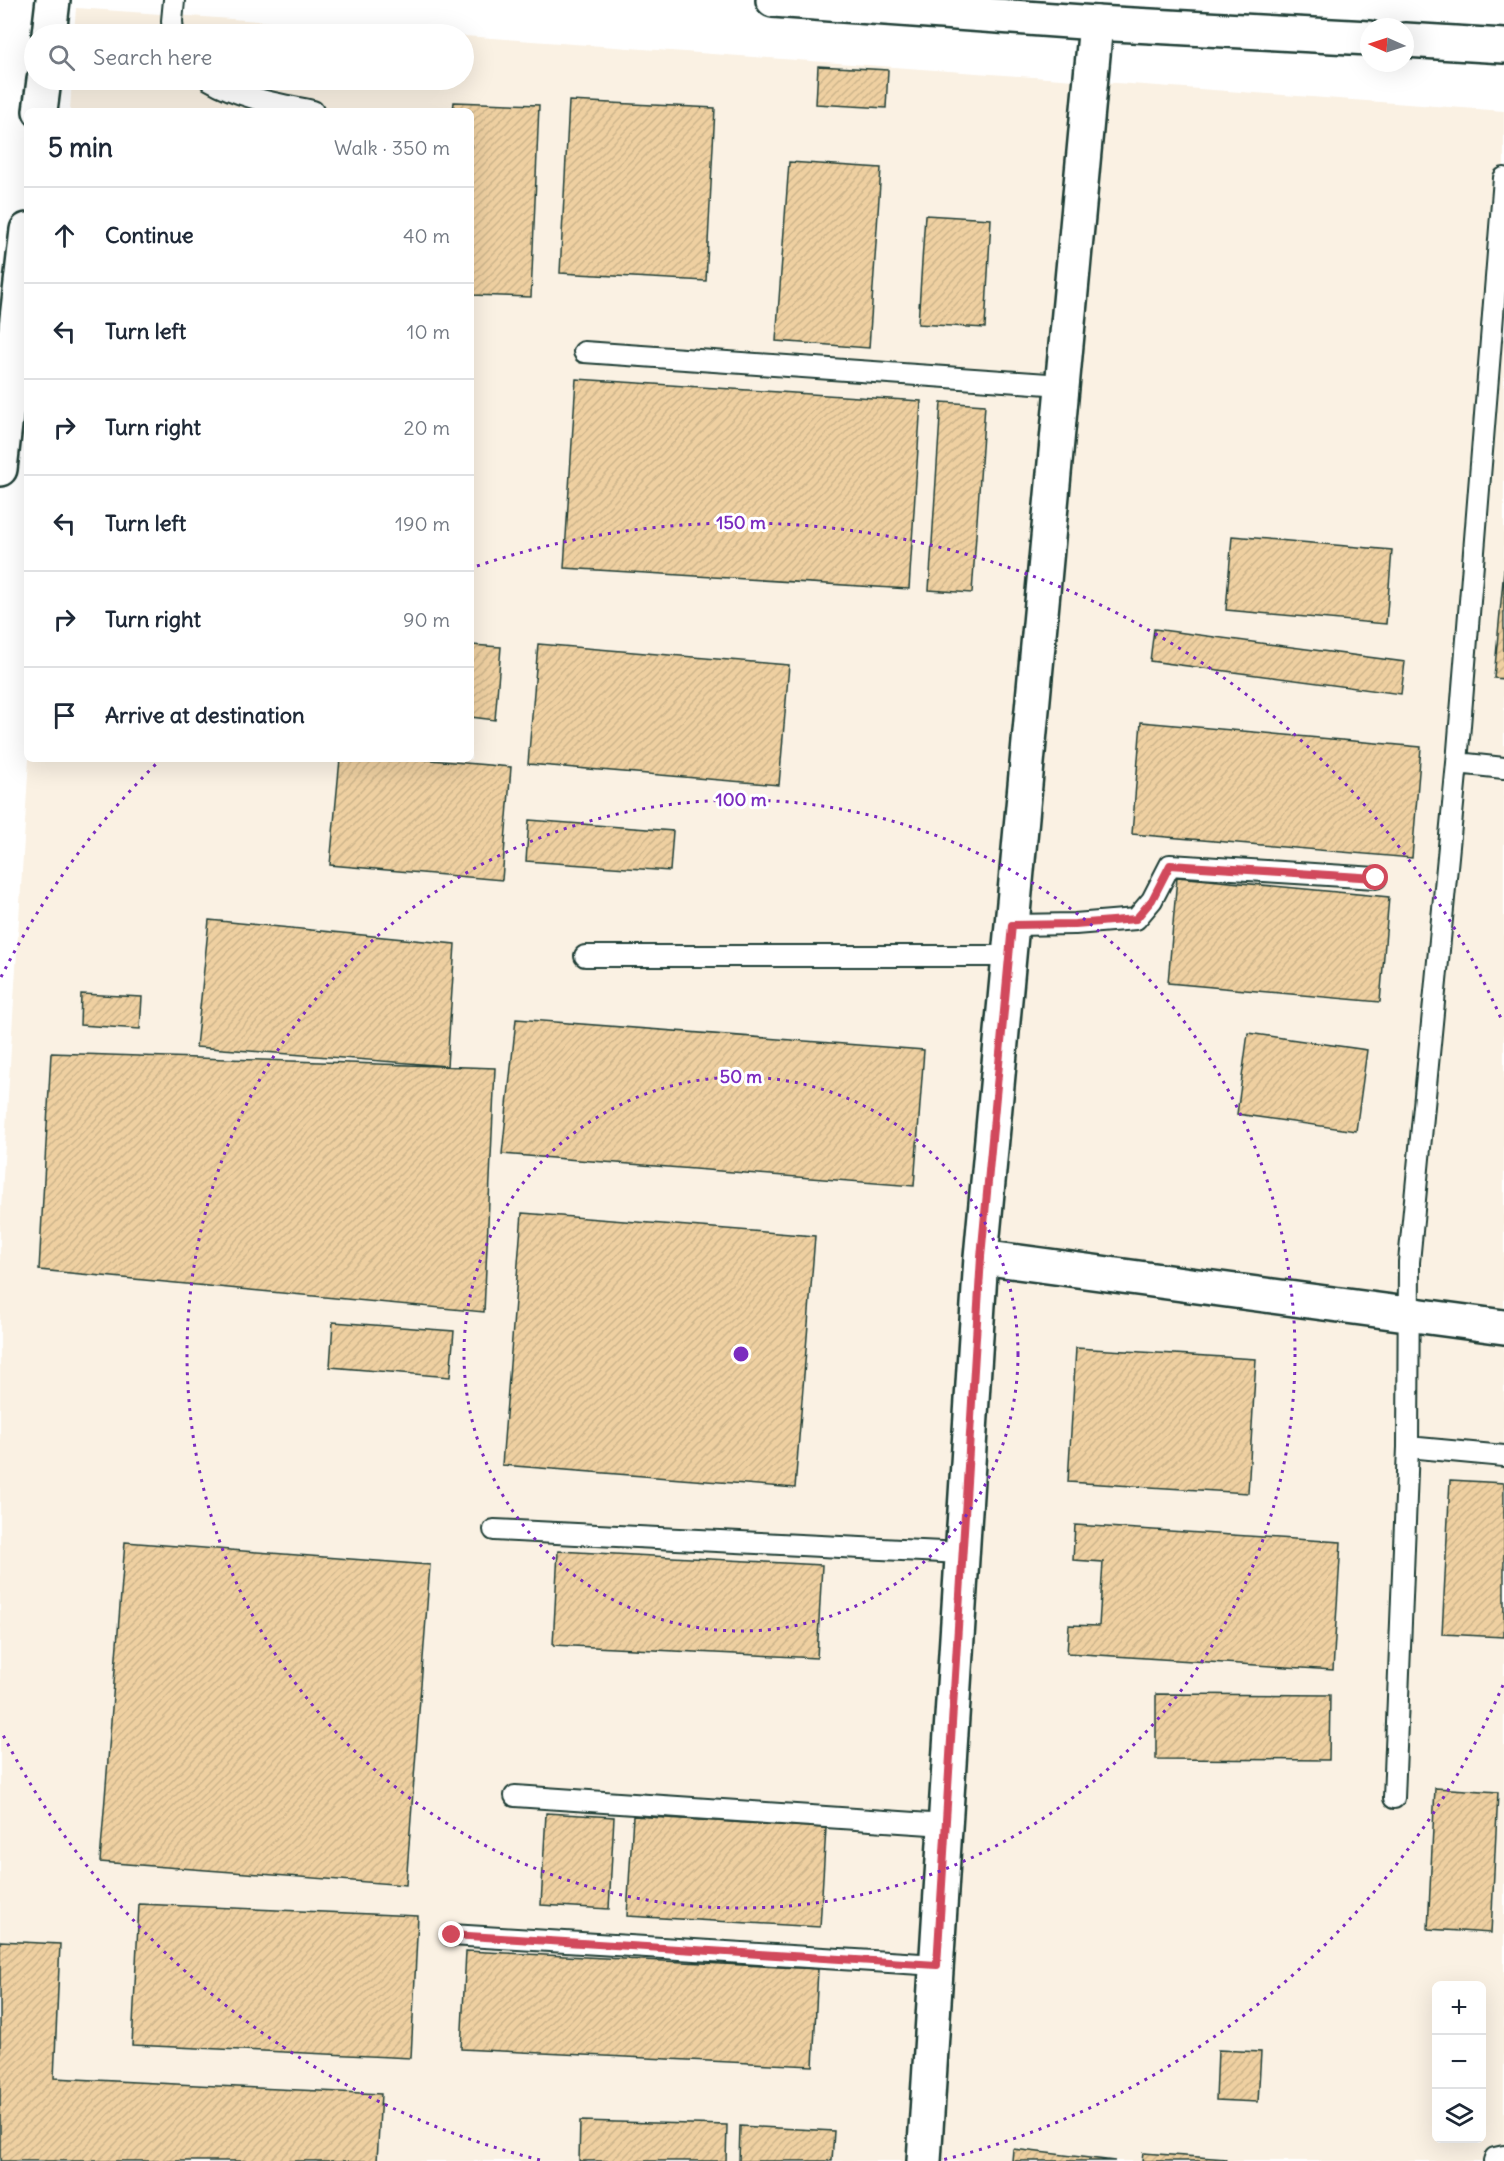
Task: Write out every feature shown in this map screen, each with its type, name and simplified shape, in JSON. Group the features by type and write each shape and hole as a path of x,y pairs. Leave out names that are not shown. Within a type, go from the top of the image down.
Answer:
{"street":[{"path":"50,24 53,0"},
{"path":"773,0 829,2 1096,23 1360,38"},
{"path":"924,2161 981,1257 1096,23"},
{"path":"1414,41 1504,46"},
{"path":"40,108 43,90"},
{"path":"0,469 24,257"},
{"path":"981,1257 1504,1328"}],"lane":[{"path":"172,24 174,0"},
{"path":"235,90 300,108"},
{"path":"1394,1798 1408,1448 1409,1262 1456,764 1504,178"},
{"path":"584,352 1062,385"},
{"path":"1456,764 1504,768"},
{"path":"585,956 1010,940 1075,924 1136,919 1152,900 1170,865 1376,878"},
{"path":"1408,1448 1504,1456"},
{"path":"494,1530 962,1553"},
{"path":"515,1796 945,1825"},
{"path":"452,1935 937,1965"},
{"path":"1494,2161 1495,2158 1504,2156"}],"shaded area":[{"path":"76,8 301,24 75,24"},
{"path":"474,37 1504,111 1504,2161 0,2161 0,1225 29,762 474,762 474,108 70,108 71,90 474,90"}],"building":[{"path":"818,66 888,70 886,108 816,104"},
{"path":"569,101 715,108 706,281 560,273"},
{"path":"454,102 539,105 531,297 474,295 474,108 453,108"},
{"path":"789,162 881,168 869,348 776,341"},
{"path":"925,215 991,219 985,328 918,324"},
{"path":"576,379 921,401 909,589 564,568"},
{"path":"941,402 985,405 972,593 929,590"},
{"path":"1232,536 1392,550 1386,624 1226,610"},
{"path":"1504,569 1504,679 1494,678"},
{"path":"1154,629 1405,662 1401,694 1150,661"},
{"path":"538,644 789,665 779,785 528,764"},
{"path":"474,645 501,647 495,720 474,717"},
{"path":"1141,722 1421,747 1412,858 1132,834"},
{"path":"340,762 454,762 511,767 502,880 330,865"},
{"path":"529,820 673,831 670,871 526,861"},
{"path":"1177,877 1389,897 1380,1002 1168,983"},
{"path":"209,920 455,944 447,1066 196,1047"},
{"path":"81,994 142,997 140,1029 80,1025"},
{"path":"516,1019 924,1050 914,1186 502,1154"},
{"path":"1248,1033 1367,1050 1356,1131 1237,1114"},
{"path":"51,1053 495,1068 484,1312 39,1270"},
{"path":"522,1213 815,1236 795,1488 502,1465"},
{"path":"333,1322 454,1331 450,1377 330,1367"},
{"path":"1076,1348 1256,1359 1248,1493 1068,1482"},
{"path":"1450,1480 1504,1483 1504,1637 1442,1634"},
{"path":"1075,1525 1341,1542 1333,1670 1067,1653 1069,1625 1099,1626 1103,1562 1073,1560"},
{"path":"125,1542 430,1565 406,1885 100,1862"},
{"path":"558,1551 822,1565 817,1658 553,1645"},
{"path":"1156,1694 1330,1695 1329,1760 1156,1759"},
{"path":"1435,1788 1498,1792 1491,1933 1428,1929"},
{"path":"546,1813 614,1817 609,1909 541,1905"},
{"path":"633,1816 826,1828 820,1927 627,1916"},
{"path":"139,1904 418,1916 411,2058 132,2045"},
{"path":"0,1941 60,1944 54,2078 381,2094 377,2161 0,2161"},
{"path":"466,1951 818,1969 813,2066 461,2049"},
{"path":"1218,2050 1261,2052 1258,2102 1216,2100"},
{"path":"580,2121 727,2125 726,2161 579,2161"},
{"path":"740,2126 834,2131 832,2161 739,2161"},
{"path":"1013,2149 1115,2161 1012,2161"},
{"path":"1143,2153 1226,2159 1225,2161 1142,2161"}],"route":[{"path":"452,1935 937,1965 981,1257 1012,925 1075,924 1136,919 1152,900 1170,865 1376,878"}]}
